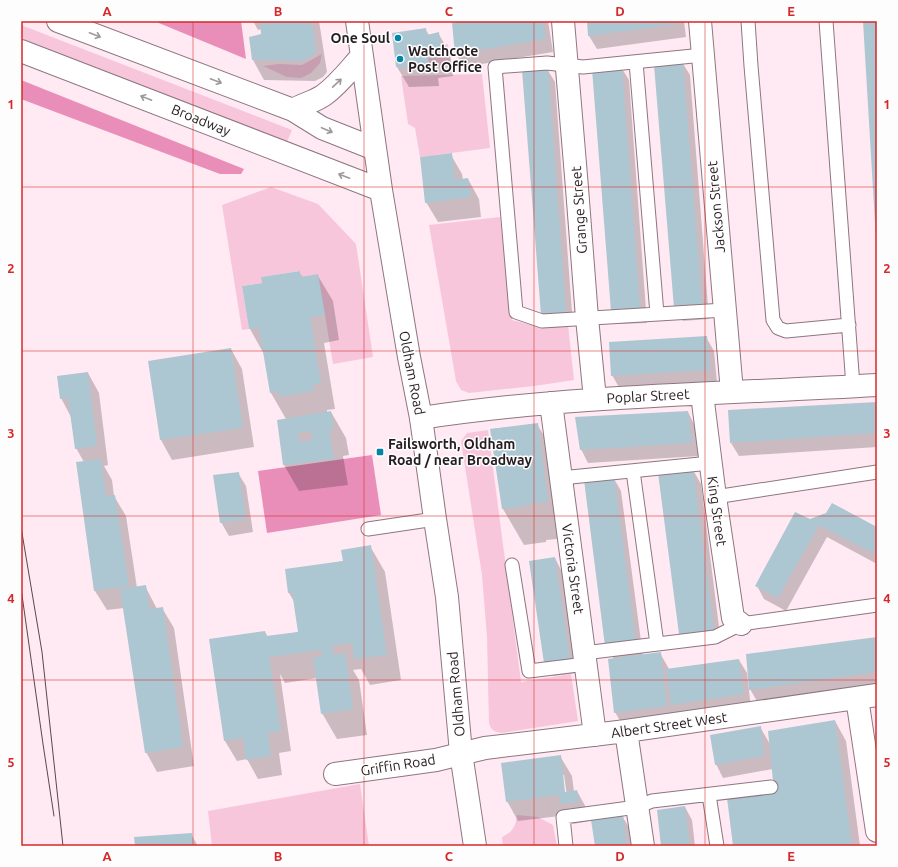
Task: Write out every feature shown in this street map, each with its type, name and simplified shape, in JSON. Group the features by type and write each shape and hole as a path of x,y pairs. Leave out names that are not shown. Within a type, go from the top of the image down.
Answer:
{"main road":[{"path":"58,21 293,110 322,128 375,149"},
{"name":"Oldham Road","path":"357,21 381,190 409,357 421,418 447,597 461,753 475,846"},
{"name":"Grange Street","path":"563,21 595,399"},
{"name":"Jackson Street","path":"700,21 732,392"},
{"name":"Broadway","path":"21,50 381,190"},
{"path":"293,110 301,105 311,103 325,94 362,56"},
{"name":"Poplar Street","path":"421,418 450,413 595,399 877,385"},
{"name":"King Street","path":"702,394 710,463 733,618 741,624"},
{"name":"Victoria Street","path":"551,403 595,735"},
{"path":"867,696 877,831"},
{"name":"Albert Street West","path":"461,753 485,748 626,731 867,696"},
{"path":"626,731 643,846"},
{"name":"Griffin Road","path":"335,774 436,760 461,753"}],"lane":[{"path":"748,21 773,320 778,328 786,331 850,325"},
{"path":"826,21 850,325 853,386"},
{"path":"703,55 583,67 547,63 495,67 516,312 542,321 725,310"},
{"path":"636,62 657,314"},
{"path":"561,478 710,463"},
{"path":"634,470 657,644"},
{"path":"715,497 877,472"},
{"path":"368,529 435,519"},
{"path":"512,565 529,671 657,644 715,637 741,624 877,605"},
{"path":"566,846 563,816 637,806 652,801 771,787"},
{"path":"709,795 717,846"}],"shaded area":[{"path":"154,21 241,21 246,59"},
{"path":"21,25 292,130 287,142 21,39"},
{"path":"441,44 448,44 451,66 429,67 428,58 442,57"},
{"path":"322,54 320,63 311,73 301,78 287,77 263,66 279,64 302,65"},
{"path":"482,74 490,148 420,157 415,128 408,124 401,76"},
{"path":"21,80 244,169 241,174 220,174 21,99"},
{"path":"271,187 318,204 356,244 373,357 333,364 325,315 301,277 300,271 261,277 262,283 242,286 249,329 242,330 222,205"},
{"path":"500,217 512,320 543,328 568,325 574,380 469,393 461,390 456,381 429,225"},
{"path":"488,430 521,682 571,674 578,721 502,733 493,730 489,723 487,637 482,575 461,441 467,433"},
{"path":"372,455 381,515 267,533 258,471"},
{"path":"360,784 369,846 212,846 208,811"},
{"path":"517,815 538,817 553,825 557,846 503,846 502,837 509,833 513,828"}],"building":[{"path":"260,21 312,21 316,52 311,57 303,61 252,60 249,37 261,34"},
{"path":"464,21 543,21 546,39 455,54 452,23"},
{"path":"587,21 678,21 679,24 588,36"},
{"path":"863,21 877,21 877,240 876,240"},
{"path":"426,28 427,35 439,32 442,57 428,58 429,67 396,67 392,33"},
{"path":"683,61 702,306 674,308 654,65"},
{"path":"622,66 640,309 611,311 592,69"},
{"path":"548,68 566,313 541,315 522,70"},
{"path":"452,153 455,180 468,178 471,197 425,203 420,157"},
{"path":"300,271 301,277 318,274 325,315 310,317 321,383 313,385 314,391 279,397 278,391 270,393 259,328 249,329 242,286 262,283 261,277"},
{"path":"707,336 710,370 611,376 609,342"},
{"path":"231,348 243,428 160,440 148,361"},
{"path":"88,372 97,446 75,449 68,398 60,399 57,376"},
{"path":"877,402 877,433 730,443 728,410"},
{"path":"331,411 334,429 329,430 334,459 283,465 277,420","holes":["311,431 312,440 300,442 298,433"]},
{"path":"688,411 692,443 580,450 575,417"},
{"path":"538,423 548,502 526,504 526,506 502,509 490,429"},
{"path":"101,459 106,496 115,495 129,586 94,591 76,462"},
{"path":"693,469 714,630 679,634 658,473"},
{"path":"239,472 246,519 220,523 213,475"},
{"path":"614,476 636,642 605,646 584,480"},
{"path":"832,503 877,527 877,555 819,525 778,598 755,586 795,512 810,519 826,513"},
{"path":"371,545 387,655 354,659 352,643 332,645 334,655 345,653 353,709 321,714 313,658 322,656 321,650 269,657 281,731 268,733 271,756 246,760 243,738 224,741 209,639 265,631 266,636 298,632 292,592 288,593 285,569 343,561 341,550"},
{"path":"555,557 570,660 544,663 529,561"},
{"path":"146,585 150,609 163,607 183,747 145,753 120,589"},
{"path":"877,637 877,672 749,690 746,654"},
{"path":"661,652 667,706 614,713 608,659"},
{"path":"739,659 744,694 671,705 666,669"},
{"path":"835,720 852,846 733,846 727,798 774,791 768,731"},
{"path":"761,726 764,756 715,765 710,735"},
{"path":"561,755 565,792 577,790 579,802 560,804 559,795 506,802 501,763"},
{"path":"685,806 690,846 661,846 657,810"},
{"path":"623,815 627,846 595,846 591,820"},
{"path":"192,833 193,846 135,846 134,837"}],"tram line":[{"path":"21,527 42,652 63,846"},
{"path":"21,588 54,816"}],"place":[{"name":"One Soul","path":"398,38"},
{"name":"Watchcote Post Office","path":"400,59"},
{"name":"Failsworth, Oldham Road / near Broadway","path":"380,452"}]}
